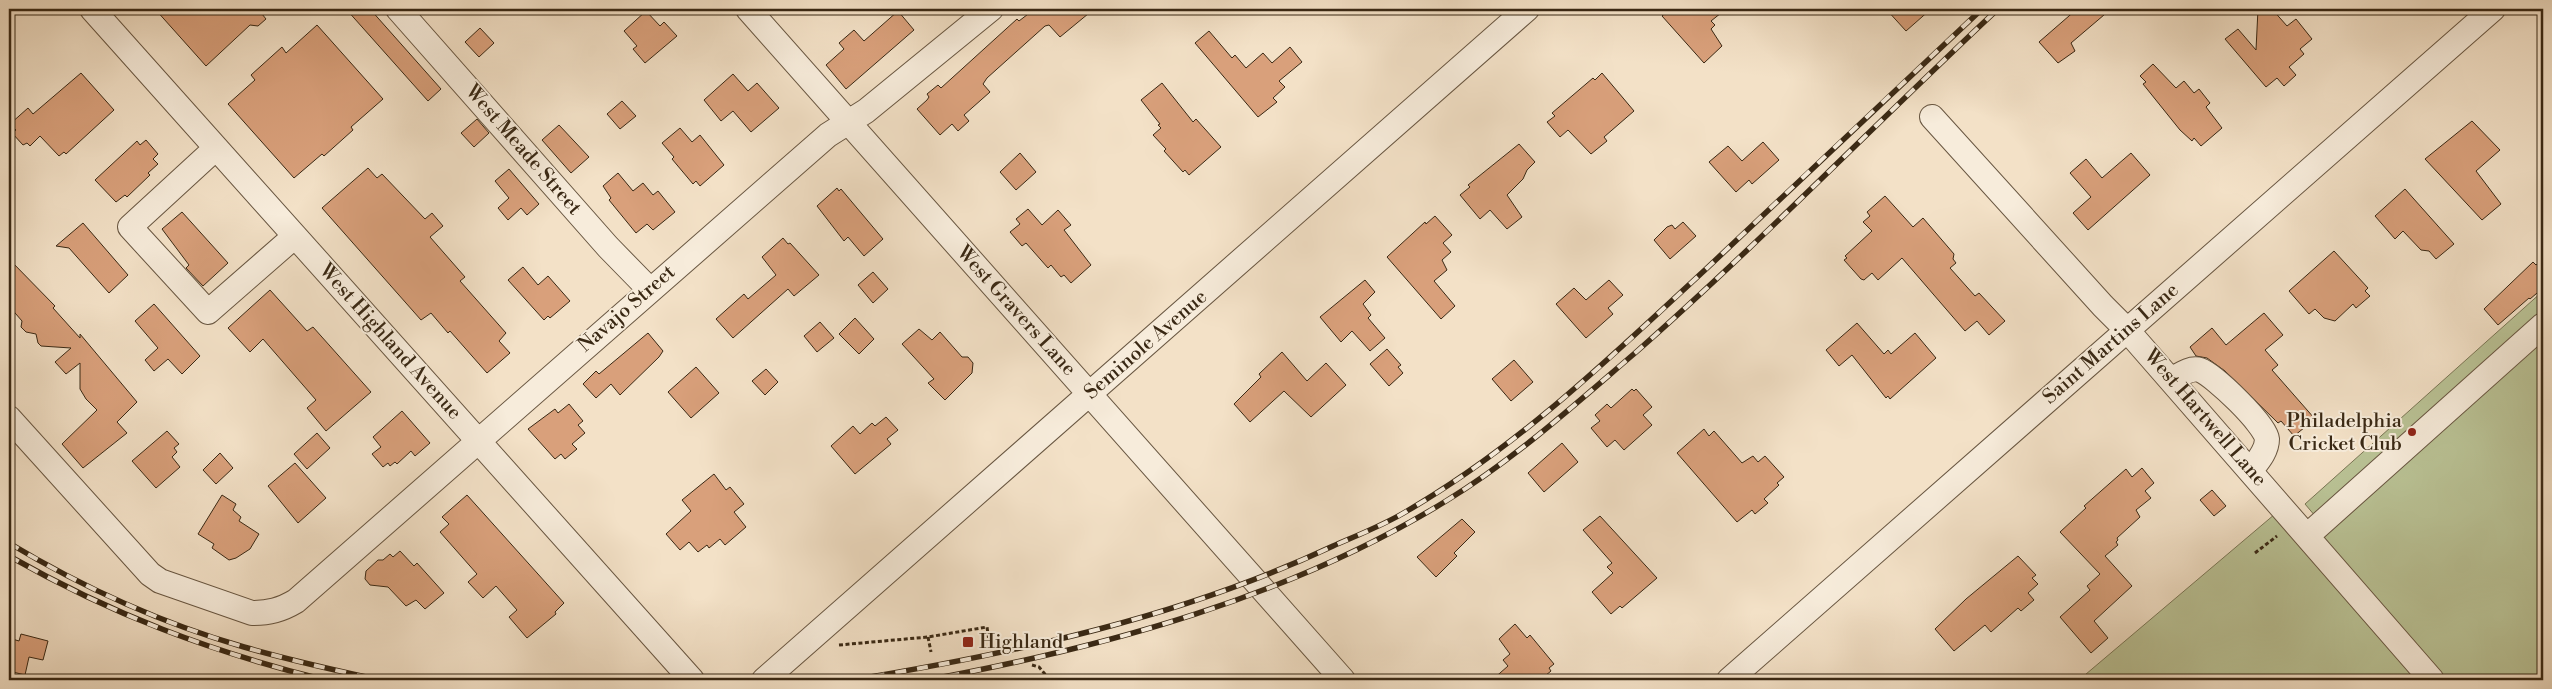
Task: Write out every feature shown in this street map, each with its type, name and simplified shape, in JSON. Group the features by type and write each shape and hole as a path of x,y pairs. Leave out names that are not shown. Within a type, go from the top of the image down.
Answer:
{"street":[{"name":"West Highland Avenue","path":"92,9 690,678"},
{"name":"West Meade Street","path":"398,9 615,254 650,290"},
{"name":"West Gravers Lane","path":"748,9 1343,680"},
{"name":"Navajo Street","path":"9,418 150,574 160,581 241,610 268,613 283,609 296,601 828,135 866,111 991,9"},
{"name":"Seminole Avenue","path":"772,674 1527,9"},
{"name":"Saint Martins Lane","path":"1729,680 2493,9"},
{"name":"West Hartwell Lane","path":"1932,117 2127,330 2251,470 2432,680"},
{"path":"216,148 130,227 208,312 295,236"},
{"path":"2301,529 2543,325"},
{"path":"2171,380 2187,370 2199,370 2209,376 2250,414 2263,429 2267,438 2265,449 2251,470"}],"path":[{"path":"2255,553 2301,529"},
{"path":"839,645 928,637 987,627 989,640"},
{"path":"928,637 931,652"},
{"path":"1032,665 1039,667 1050,680"}],"green space":[{"path":"2543,291 2543,680 2079,680 2275,514 2303,551 2327,530 2305,504"}],"building":[{"path":"155,9 258,9 266,19 258,26 250,25 206,66"},
{"path":"346,9 370,9 441,89 428,101"},
{"path":"1030,9 1094,9 1060,37 1049,25 1045,26 987,78 983,84 990,92 964,115 969,121 958,131 952,124 940,135 917,109 929,97 927,94 938,85 941,88 1017,19 1019,21 1032,11"},
{"path":"1670,9 1726,9 1711,21 1715,25 1711,29 1722,46 1704,63 1662,16"},
{"path":"1886,9 1931,9 1906,31"},
{"path":"2077,9 2111,9 2071,43 2075,51 2058,63 2039,42"},
{"path":"2258,9 2272,9 2287,26 2296,19 2312,39 2300,49 2304,54 2289,67 2296,75 2284,86 2277,78 2266,87 2225,39 2238,29 2256,50"},
{"path":"646,11 660,26 664,22 677,36 645,63 633,49 637,46 624,31"},
{"path":"898,11 914,30 846,89 826,65 844,49 839,43 854,30 864,41"},
{"path":"317,25 383,99 351,127 353,130 324,156 322,154 294,178 228,104 255,80 251,75 282,47 286,53"},
{"path":"480,28 494,43 479,57 465,42"},
{"path":"1209,31 1232,58 1235,55 1246,68 1263,53 1272,63 1290,47 1302,62 1279,81 1285,87 1273,98 1277,102 1258,117 1195,43"},
{"path":"2153,64 2176,88 2184,81 2194,93 2199,89 2210,103 2206,107 2222,128 2201,146 2194,138 2192,141 2180,130 2143,84 2146,82 2140,76"},
{"path":"81,73 114,110 66,154 64,152 59,156 40,136 30,146 27,143 23,145 12,133 16,130 10,124 28,108 33,114"},
{"path":"1602,73 1634,111 1604,137 1607,141 1591,154 1568,130 1560,137 1547,122 1555,116 1552,113 1593,78 1595,80"},
{"path":"733,74 748,91 757,83 779,108 751,132 733,111 721,121 704,100"},
{"path":"1162,83 1193,122 1196,119 1221,147 1189,175 1185,170 1183,172 1164,151 1166,149 1153,135 1161,128 1158,125 1160,124 1141,100"},
{"path":"622,101 636,116 620,129 607,114"},
{"path":"477,119 489,133 474,147 461,133"},
{"path":"2472,121 2500,150 2476,171 2501,204 2482,220 2425,159"},
{"path":"559,125 589,157 571,173 542,140"},
{"path":"680,128 692,142 700,135 724,165 700,186 696,181 693,184 672,159 674,157 662,143"},
{"path":"146,140 158,154 153,159 158,164 148,173 150,175 127,197 125,195 116,202 95,180 137,141 140,145"},
{"path":"1763,142 1779,160 1752,184 1749,180 1736,192 1709,162 1728,146 1742,161"},
{"path":"1519,144 1535,162 1527,170 1523,179 1507,195 1522,217 1507,229 1490,210 1480,219 1460,195 1470,187 1468,185"},
{"path":"1020,153 1036,172 1016,190 1000,172"},
{"path":"2131,153 2150,175 2088,230 2073,213 2091,197 2070,173 2086,159 2102,178"},
{"path":"368,168 377,178 382,174 425,219 432,213 443,226 430,237 465,277 460,281 506,333 499,341 510,353 487,373 450,331 448,333 431,313 421,320 322,208"},
{"path":"509,169 539,204 527,215 521,208 508,220 498,208 509,198 495,181"},
{"path":"618,173 633,191 643,183 653,195 658,191 675,212 653,230 647,224 636,233 609,200 611,198 603,186"},
{"path":"837,188 839,191 841,189 883,239 864,256 848,237 844,241 817,206"},
{"path":"2405,189 2454,244 2436,259 2429,251 2421,250 2403,231 2395,239 2375,216"},
{"path":"1885,196 1913,227 1923,218 1954,254 1953,259 1956,263 1950,268 1975,296 1979,293 2005,321 1989,335 1977,321 1965,331 1902,258 1878,280 1872,273 1864,280 1861,279 1844,260 1847,258 1845,256 1872,231 1863,222 1870,216 1867,212"},
{"path":"1028,209 1042,225 1058,210 1071,225 1064,230 1091,265 1071,283 1064,275 1061,277 1051,265 1048,268 1026,243 1022,246 1010,232 1020,224 1016,219"},
{"path":"182,212 228,263 203,286 186,268 189,265 162,229"},
{"path":"1435,216 1452,235 1443,243 1451,252 1442,260 1447,270 1434,281 1455,306 1441,319 1387,257 1425,222 1426,224"},
{"path":"1683,222 1696,236 1670,259 1654,240 1667,227 1672,225 1675,229"},
{"path":"83,223 128,275 109,293 69,248 56,246"},
{"path":"783,238 788,244 790,243 819,275 794,296 788,289 733,338 716,319 744,294 748,299 776,275 762,257"},
{"path":"2334,251 2368,288 2365,291 2370,296 2356,308 2353,304 2335,321 2324,318 2315,309 2309,314 2289,291"},
{"path":"9,259 55,306 53,308 80,338 80,334 137,402 117,422 127,433 83,468 62,444 97,410 86,399 80,389 80,363 66,374 55,362 71,348 41,346 38,343 36,334 26,332 21,327 22,321 9,306"},
{"path":"2543,259 2543,288 2498,325 2484,309 2533,262 2536,265"},
{"path":"523,267 538,285 548,276 570,301 550,318 548,316 544,320 508,280"},
{"path":"873,272 888,289 873,303 858,285"},
{"path":"1365,280 1375,292 1363,304 1371,315 1368,318 1385,338 1370,351 1352,331 1341,342 1320,317"},
{"path":"1609,280 1623,295 1608,308 1613,314 1586,338 1556,304 1574,288 1586,300"},
{"path":"270,290 307,331 313,327 371,392 326,431 307,408 316,400 263,339 250,352 228,328"},
{"path":"154,304 200,356 182,374 168,359 154,371 145,360 158,348 135,321"},
{"path":"2264,313 2283,335 2265,350 2278,365 2272,370 2315,419 2294,436 2281,421 2278,423 2225,371 2207,358 2196,356 2190,347 2212,328 2226,345"},
{"path":"855,318 874,339 859,354 839,334"},
{"path":"820,322 834,338 817,352 804,336"},
{"path":"1857,323 1884,354 1888,350 1891,354 1915,333 1936,358 1890,399 1888,396 1886,398 1852,355 1839,366 1826,350"},
{"path":"919,329 932,340 940,332 962,357 968,357 973,363 972,373 945,400 928,383 934,379 902,344"},
{"path":"648,333 663,351 659,357 620,395 611,384 596,398 583,384 596,371 599,374"},
{"path":"1387,349 1401,365 1398,367 1403,373 1389,386 1370,364"},
{"path":"1282,352 1307,381 1326,363 1346,385 1311,417 1284,391 1250,422 1234,404 1261,377 1259,374"},
{"path":"1514,360 1533,382 1511,401 1492,379"},
{"path":"696,367 719,393 691,418 668,392"},
{"path":"766,369 778,382 765,395 752,381"},
{"path":"1632,389 1634,391 1636,389 1652,407 1643,415 1652,425 1624,450 1615,440 1607,447 1591,428 1600,421 1595,415 1607,404 1611,408"},
{"path":"569,404 583,421 578,425 585,433 572,444 577,449 565,459 561,454 555,459 528,429 555,409 558,413"},
{"path":"402,411 430,443 415,456 411,451 397,464 395,462 390,466 388,463 383,467 372,454 381,447 373,437"},
{"path":"886,417 898,430 887,439 891,444 855,474 831,446 853,426 860,434 872,423 875,426"},
{"path":"1704,429 1709,436 1714,431 1742,463 1753,456 1758,462 1765,456 1784,477 1777,483 1779,485 1764,499 1768,503 1755,514 1752,510 1737,522 1677,453"},
{"path":"167,431 179,444 174,448 177,452 172,457 180,467 156,488 132,461"},
{"path":"317,433 330,448 307,469 294,454"},
{"path":"1562,443 1578,462 1544,492 1528,473"},
{"path":"220,453 233,468 216,484 203,470"},
{"path":"295,463 326,498 298,523 268,486"},
{"path":"2142,468 2154,483 2145,491 2151,498 2136,510 2140,517 2117,538 2116,542 2118,545 2105,556 2132,586 2094,621 2108,638 2091,653 2060,617 2090,590 2087,586 2100,574 2060,532 2086,508 2084,506 2126,469 2132,477"},
{"path":"714,474 726,490 730,487 744,504 734,512 746,527 725,545 720,539 709,548 707,545 698,552 689,542 680,550 666,534 691,511 682,500"},
{"path":"2212,490 2226,506 2214,516 2200,500"},
{"path":"222,495 236,504 233,510 241,517 239,521 259,534 250,549 229,560 212,548 214,544 198,534"},
{"path":"467,495 564,603 555,612 556,614 527,638 509,617 517,610 496,586 483,598 468,582 477,574 440,532 449,524 442,517"},
{"path":"1600,516 1657,578 1622,608 1620,606 1611,614 1592,592 1613,573 1607,567 1612,563 1583,530"},
{"path":"1462,519 1475,532 1454,553 1457,556 1436,577 1417,557"},
{"path":"400,551 414,566 417,563 444,593 425,609 416,600 406,606 388,587 370,585 365,579 366,571 378,560 383,560 390,554 393,557"},
{"path":"2018,556 2036,575 2032,578 2038,584 2028,593 2034,600 2021,611 2018,608 1991,632 1985,625 1954,651 1935,629 1966,599"},
{"path":"1515,624 1527,638 1530,635 1554,664 1549,668 1551,671 1540,680 1492,680 1508,666 1503,660 1510,654 1499,639"},
{"path":"21,634 48,641 43,660 29,657 25,675 9,671 9,638 19,641"}],"railway":[{"path":"852,680 975,658 1097,630 1158,612 1276,571 1371,530 1407,511 1448,486 1488,458 1563,399 1706,269 1982,9"},
{"path":"927,680 1062,652 1195,614 1260,591 1324,565 1386,535 1446,501 1520,449 1635,353 1773,226 1998,9"},
{"path":"9,543 94,589 183,627 261,652 380,680"},
{"path":"9,556 86,596 162,629 241,657 325,680"}],"place":[{"name":"Philadelphia Cricket Club","path":"2412,432"},
{"name":"Highland","path":"968,642"}]}
